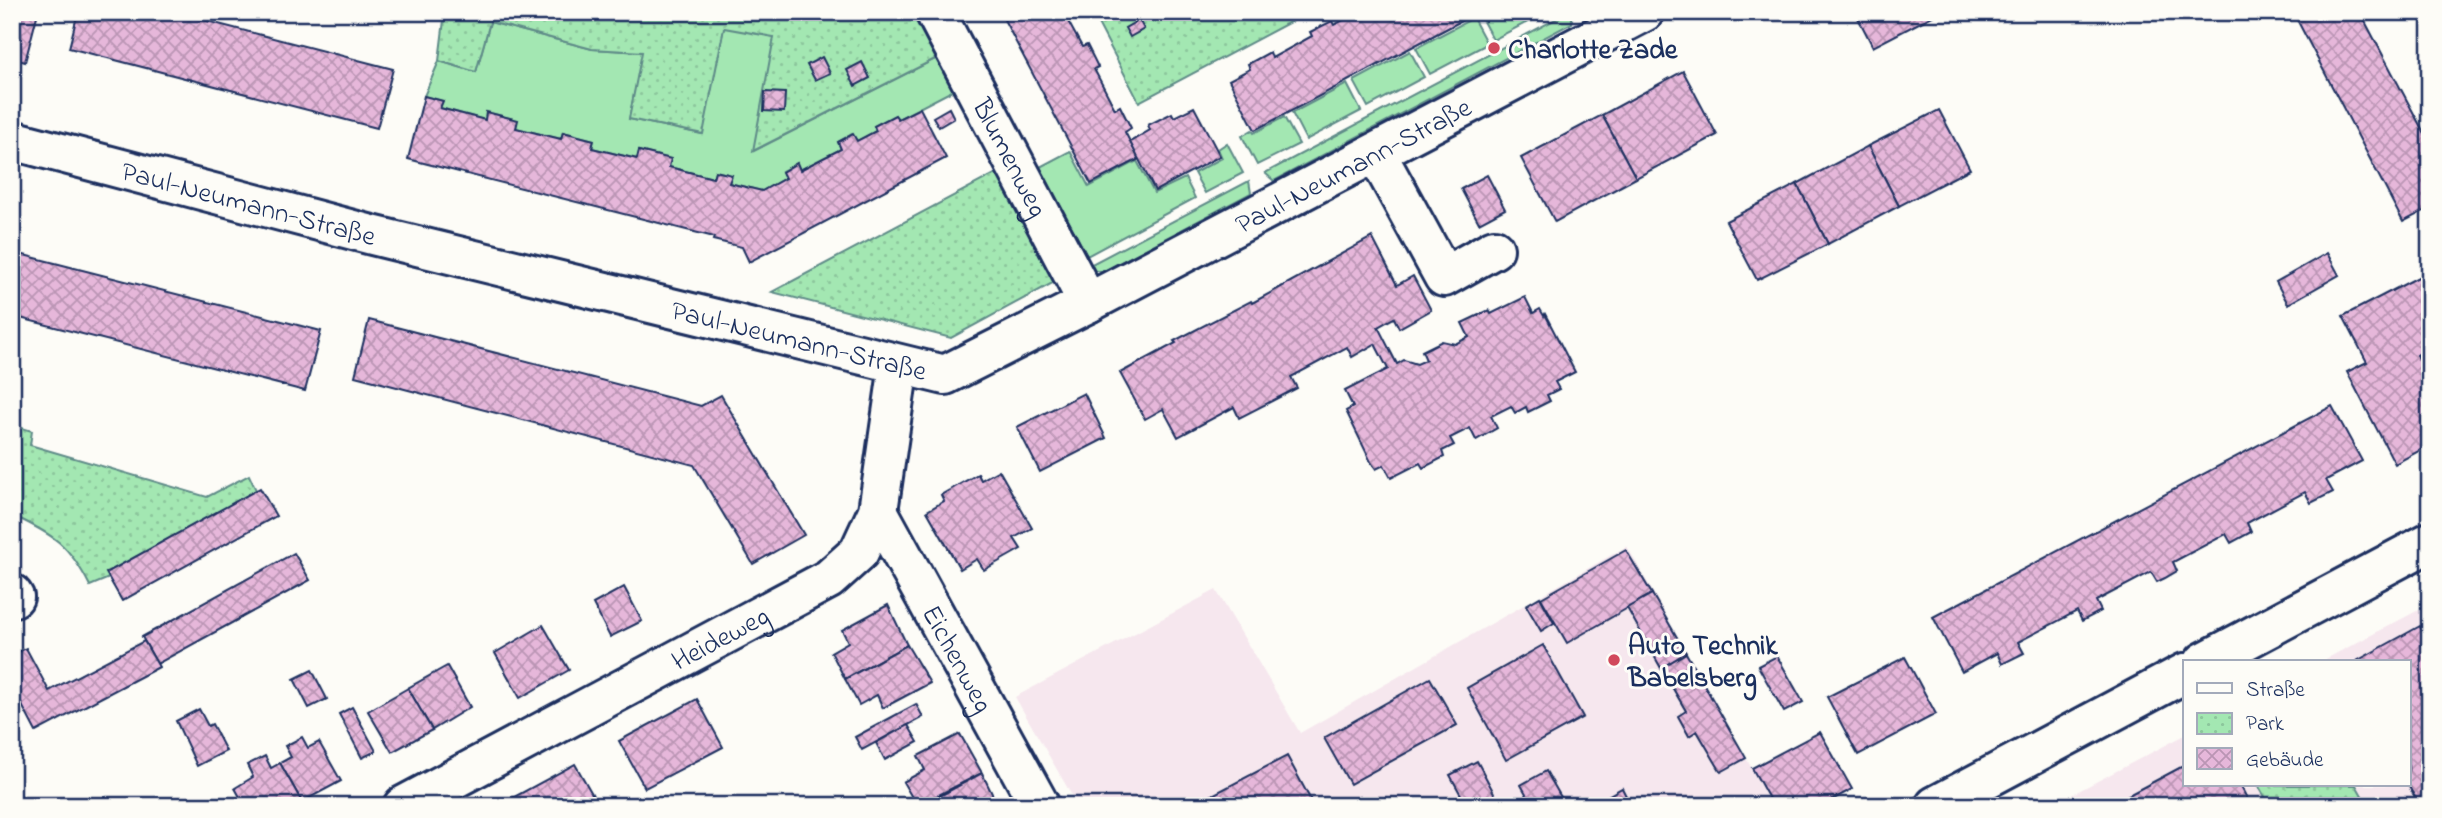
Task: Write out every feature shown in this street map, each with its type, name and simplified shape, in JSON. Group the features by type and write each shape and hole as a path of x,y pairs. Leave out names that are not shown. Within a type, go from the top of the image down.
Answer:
{"street":[{"name":"Blumenweg","path":"935,12 1088,303"},
{"name":"Paul-Neumann-Straße","path":"13,142 372,235 945,375 1644,12"},
{"path":"1376,153 1444,277 1494,249"},
{"name":"Heideweg","path":"403,806 829,579 859,552 878,511 899,365"},
{"name":"Eichenweg","path":"878,511 1040,806"},
{"path":"2208,660 2430,542"},
{"path":"1934,806 2183,674"}],"shaded area":[{"path":"1627,546 1773,806 1078,806 1015,697 1216,590 1300,733"},
{"path":"2430,604 2430,806 2368,806 2357,786 2410,786 2410,660 2324,660"},
{"path":"2183,736 2183,786 2259,786 2270,806 2050,806"}],"green space":[{"path":"445,12 913,12 937,58 753,151 774,37 724,28 703,134 629,119 642,52 592,49 490,22 476,72 439,61"},
{"path":"1092,12 1309,12 1139,102"},
{"path":"1537,12 1539,16 1493,40 1479,14"},
{"path":"1572,12 1572,23 1274,181 1265,173"},
{"path":"1473,18 1487,44 1430,74 1416,48"},
{"path":"490,22 592,49 643,52 629,119 702,134 724,27 775,37 754,151 937,58 954,90 898,119 895,115 874,126 876,131 857,141 852,134 838,142 841,149 800,170 796,164 782,171 785,178 762,191 729,183 731,175 715,171 713,178 669,167 670,159 639,151 637,159 592,148 594,140 563,132 561,139 516,128 517,120 487,112 485,120 440,108 442,101 424,96 439,61 476,72"},
{"path":"1410,51 1424,77 1368,107 1354,81"},
{"path":"1347,84 1361,111 1306,140 1292,113"},
{"path":"1284,117 1299,144 1257,165 1242,136 1252,130 1254,133"},
{"path":"1227,143 1243,173 1205,193 1194,173 1222,158 1218,149"},
{"path":"1070,151 1089,187 1137,161 1154,193 1185,178 1195,198 1087,256 1040,167"},
{"path":"1002,170 1060,279 951,338 772,292"},
{"path":"1249,181 1251,193 1104,271 1094,271 1086,267"},
{"path":"12,425 32,431 30,445 207,497 249,475 256,490 109,578 90,586 75,560 59,542 12,515"},
{"path":"2259,786 2357,786 2368,806 2270,806"}],"building":[{"path":"12,12 38,12 25,62 12,58"},
{"path":"78,12 172,12 393,69 377,128 69,48"},
{"path":"1000,12 1063,12 1082,47 1087,45 1098,67 1094,69 1115,109 1120,106 1131,128 1125,132 1139,159 1091,184"},
{"path":"1359,12 1478,12 1255,130 1229,80 1250,69 1248,64 1270,52 1272,58 1312,36 1310,32 1332,21 1334,25"},
{"path":"1855,12 1940,12 1873,47"},
{"path":"2293,12 2360,12 2430,144 2430,208 2403,222"},
{"path":"1139,20 1144,29 1130,37 1125,28"},
{"path":"822,57 830,73 815,80 807,65"},
{"path":"862,62 870,78 855,86 847,70"},
{"path":"1683,71 1717,135 1636,178 1602,115"},
{"path":"765,92 785,93 784,112 764,111"},
{"path":"424,96 443,101 440,108 485,120 486,112 518,120 516,128 561,139 563,132 594,140 592,148 637,159 639,151 671,159 669,167 713,178 715,171 732,175 729,183 762,191 785,178 782,172 797,163 800,170 841,149 838,142 853,134 857,141 876,131 874,126 895,115 898,119 920,108 946,158 749,262 742,247 713,240 714,237 408,159"},
{"path":"1194,107 1220,156 1155,191 1130,142 1150,130 1148,125 1172,113 1174,117"},
{"path":"949,108 954,118 939,127 933,117"},
{"path":"1939,110 1970,169 1899,206 1868,146"},
{"path":"1602,115 1636,178 1555,222 1521,158"},
{"path":"1868,146 1899,206 1828,244 1797,184"},
{"path":"1487,175 1505,209 1479,223 1461,189"},
{"path":"1797,184 1828,244 1757,280 1726,221"},
{"path":"1372,237 1397,285 1413,276 1431,310 1399,328 1394,318 1378,327 1397,364 1404,360 1417,364 1426,360 1422,351 1442,341 1455,344 1469,337 1462,323 1489,310 1491,314 1525,297 1533,313 1540,309 1544,316 1545,314 1575,372 1555,382 1559,389 1547,395 1550,401 1528,412 1526,407 1515,413 1511,406 1491,416 1497,428 1476,440 1470,428 1450,438 1454,445 1442,451 1444,457 1423,468 1420,463 1391,478 1384,465 1376,469 1371,462 1346,411 1353,407 1345,391 1388,369 1375,344 1352,357 1347,347 1291,377 1297,388 1239,418 1234,407 1178,437 1163,409 1145,419 1120,373 1176,343 1174,341 1251,301 1252,303"},
{"path":"12,252 321,331 305,391 12,316"},
{"path":"2327,253 2339,275 2288,304 2276,282"},
{"path":"2430,271 2430,348 2417,355 2430,380 2430,445 2395,464 2347,372 2367,362 2343,316"},
{"path":"369,320 701,406 721,395 804,535 753,564 694,465 355,376"},
{"path":"1084,393 1106,438 1040,472 1017,427"},
{"path":"2332,406 2362,461 2326,480 2333,492 2311,503 2305,492 2247,523 2251,532 2231,543 2226,534 2173,562 2177,571 2165,578 2157,582 2151,572 2096,601 2101,611 2082,621 2077,611 2018,642 2024,653 2002,664 1997,653 1962,672 1933,617"},
{"path":"999,470 1032,528 1014,538 1021,549 984,570 977,559 960,569 927,511 944,501 941,495 978,474 981,480"},
{"path":"260,488 276,516 122,601 106,573"},
{"path":"1626,550 1652,594 1567,643 1541,598"},
{"path":"294,553 310,580 157,664 142,637"},
{"path":"624,587 642,621 610,637 593,604"},
{"path":"1652,594 1686,653 1661,668 1627,608"},
{"path":"1540,597 1554,623 1541,631 1526,605"},
{"path":"888,605 907,645 845,679 831,652 848,642 842,630"},
{"path":"543,625 569,670 520,698 495,653"},
{"path":"2420,626 2430,645 2430,802 2424,806 2420,806 2409,786 2410,660 2359,660"},
{"path":"144,641 159,667 36,732 12,686 12,655 26,648 49,691"},
{"path":"907,645 930,683 883,708 877,695 859,705 845,679"},
{"path":"1543,645 1583,717 1506,760 1467,688"},
{"path":"1686,653 1746,758 1721,772 1697,731 1689,736 1678,716 1686,711 1661,668"},
{"path":"1777,656 1803,702 1784,712 1758,666"},
{"path":"1905,657 1936,714 1858,755 1827,697"},
{"path":"447,666 470,707 432,730 408,688"},
{"path":"312,670 327,699 309,708 294,679"},
{"path":"1430,678 1457,725 1350,784 1324,738"},
{"path":"408,688 432,730 392,752 368,711"},
{"path":"697,699 723,747 645,788 619,741"},
{"path":"916,704 923,717 862,750 855,737"},
{"path":"352,707 376,751 362,758 339,714"},
{"path":"199,709 208,726 212,724 226,751 197,766 176,721"},
{"path":"908,725 918,742 885,760 876,743"},
{"path":"1820,732 1852,789 1821,806 1773,806 1752,768"},
{"path":"960,734 982,773 917,806 903,782 925,770 918,756"},
{"path":"302,737 308,748 319,742 341,781 302,802 280,763 291,757 285,746"},
{"path":"265,756 271,768 280,763 302,802 295,806 245,806 235,788 253,777 247,765"},
{"path":"1287,756 1314,806 1198,806 1197,803"},
{"path":"1477,761 1501,806 1467,806 1450,775"},
{"path":"575,764 599,806 502,806 501,804"},
{"path":"2183,766 2183,786 2241,786 2251,806 2108,806"},
{"path":"1546,771 1566,806 1533,806 1521,785"},
{"path":"982,773 998,806 928,806 927,803"},
{"path":"1622,788 1631,806 1590,806"}],"place":[{"name":"Charlotte Zade","path":"1494,48"},
{"name":"Auto Technik Babelsberg","path":"1614,660"}]}
